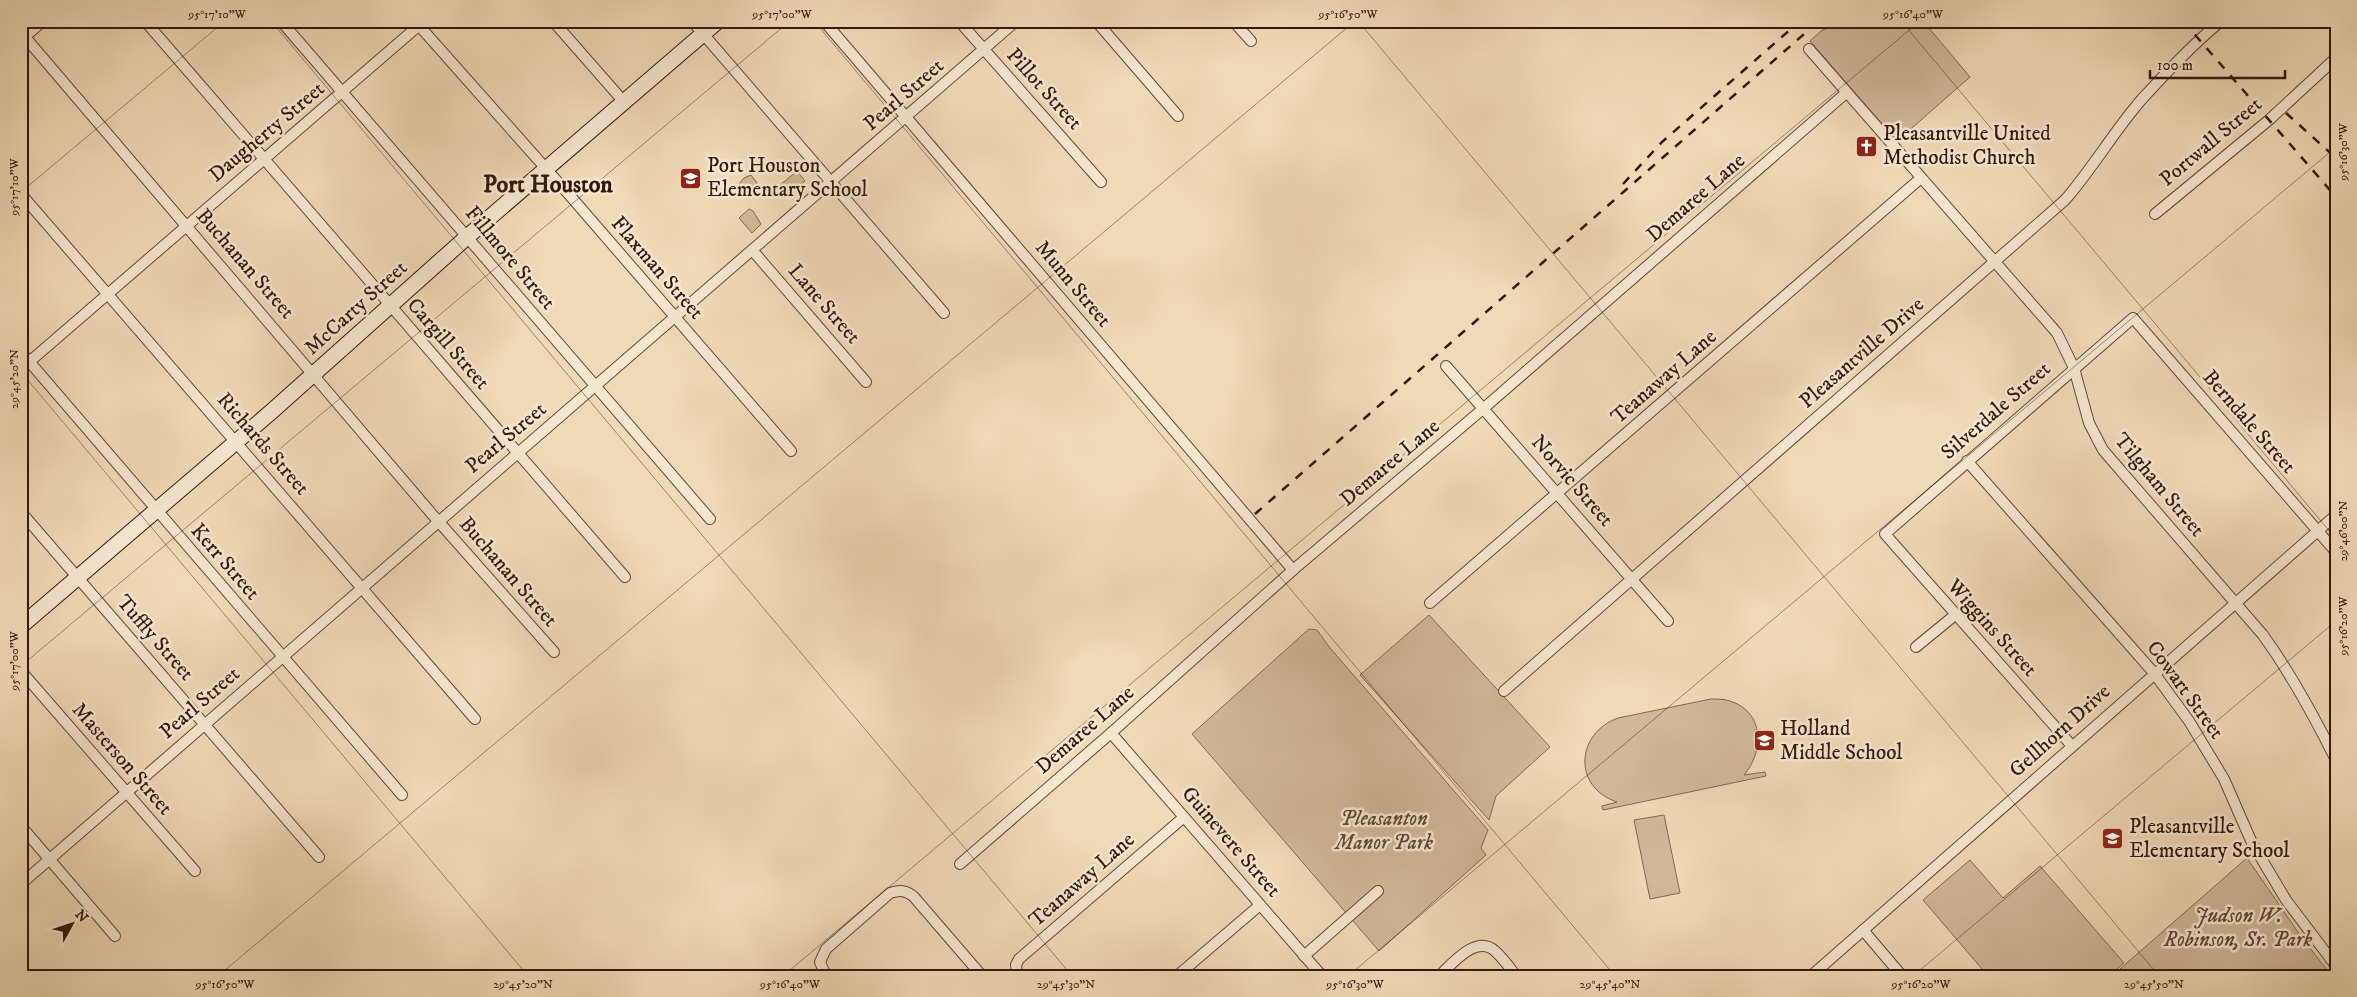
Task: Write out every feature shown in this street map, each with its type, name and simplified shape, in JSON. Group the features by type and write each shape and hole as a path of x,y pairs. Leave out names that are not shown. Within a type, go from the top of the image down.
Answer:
{"main road":[{"name":"McCarty Street","path":"21,626 314,374 467,237 718,21"}],"street":[{"path":"23,39 43,21"},
{"name":"Cargill Street","path":"146,21 625,577"},
{"name":"Fillmore Street","path":"281,21 710,519"},
{"path":"553,21 624,102"},
{"path":"692,21 944,313"},
{"name":"Munn Street","path":"824,21 1293,570"},
{"name":"Pillot Street","path":"959,21 1101,182"},
{"name":"Pearl Street","path":"21,884 204,723 907,118 1016,21"},
{"path":"1096,21 1178,116"},
{"path":"1233,21 1251,41"},
{"name":"Pleasantville Drive","path":"1504,691 2065,200 2090,170 2142,100 2199,40 2222,21"},
{"name":"Daugherty Street","path":"25,366 419,23"},
{"name":"Flaxman Street","path":"419,23 791,451"},
{"name":"Buchanan Street","path":"23,39 314,374 438,521 554,652"},
{"name":"Tilgham Street","path":"1809,49 2057,333 2074,368 2083,407 2103,450 2236,603 2285,666 2305,699 2336,760"},
{"name":"Portwall Street","path":"2155,214 2269,120 2336,58"},
{"name":"Demaree Lane","path":"960,864 1111,733 1293,570 1484,408 1846,93"},
{"name":"Teanaway Lane","path":"1430,603 1921,178"},
{"name":"Richards Street","path":"21,194 475,719"},
{"name":"Lane Street","path":"753,251 866,382"},
{"name":"Silverdale Street","path":"1885,534 2133,318"},
{"name":"Berndale Street","path":"2133,318 2336,552"},
{"name":"Kerr Street","path":"21,352 25,366 155,510 402,795"},
{"name":"Norvic Street","path":"1446,366 1668,621"},
{"name":"Cowart Street","path":"1967,461 2154,673 2189,721 2224,779 2252,843 2286,900 2336,966"},
{"name":"Tuffly Street","path":"21,512 319,857"},
{"name":"Gellhorn Drive","path":"1811,976 2154,673 2336,516"},
{"name":"Wiggins Street","path":"1885,534 1954,615 2072,746"},
{"path":"1916,647 1954,615"},
{"name":"Masterson Street","path":"21,671 195,872"},
{"name":"Guinevere Street","path":"1111,733 1322,976"},
{"name":"Teanaway Lane","path":"1017,976 1018,959 1184,817"},
{"path":"21,826 115,936"},
{"path":"826,976 820,962 826,949 890,893 904,891 914,897 982,976"},
{"path":"1304,956 1378,891"},
{"path":"1176,976 1260,904"},
{"path":"1863,930 1902,976"},
{"path":"1439,976 1470,949 1487,947 1495,951 1516,976"}],"green space":[{"path":"1841,21 1923,21 1970,77 1897,141 1810,41 1821,31"},
{"path":"797,171 805,181 787,196 779,186"},
{"path":"751,175 757,183 750,193 742,190 738,185 744,178"},
{"path":"749,209 753,211 761,224 752,233 739,218"},
{"path":"1429,615 1550,747 1496,796 1489,820 1360,675"},
{"name":"Pleasanton Manor Park","path":"1309,629 1317,630 1330,648 1488,830 1481,848 1486,855 1379,951 1192,734"},
{"path":"1711,699 1730,701 1741,706 1750,714 1758,734 1758,744 1751,766 1744,775 1765,772 1766,776 1603,810 1602,806 1617,802 1602,795 1592,785 1586,773 1587,747 1594,735 1604,725 1618,718"},
{"path":"1664,815 1680,893 1650,899 1634,820"},
{"name":"Judson W. Robinson, Sr. Park","path":"2247,858 2300,935 2327,970 2325,976 2112,976"},
{"path":"1970,860 2003,898 2040,866 2124,963 2109,976 1988,976 1923,900"}],"railway":[{"path":"1623,184 1662,142 1800,21"},
{"path":"1255,514 1819,21"},
{"path":"2183,21 2336,197"},
{"path":"2286,113 2336,158"}],"place":[{"name":"Pleasantville United Methodist Church","path":"1867,146"},
{"name":"Port Houston Elementary School","path":"691,178"},
{"name":"Holland Middle School","path":"1764,741"},
{"name":"Pleasantville Elementary School","path":"2113,839"}],"district":[{"name":"Port Houston","path":"548,185"}]}
